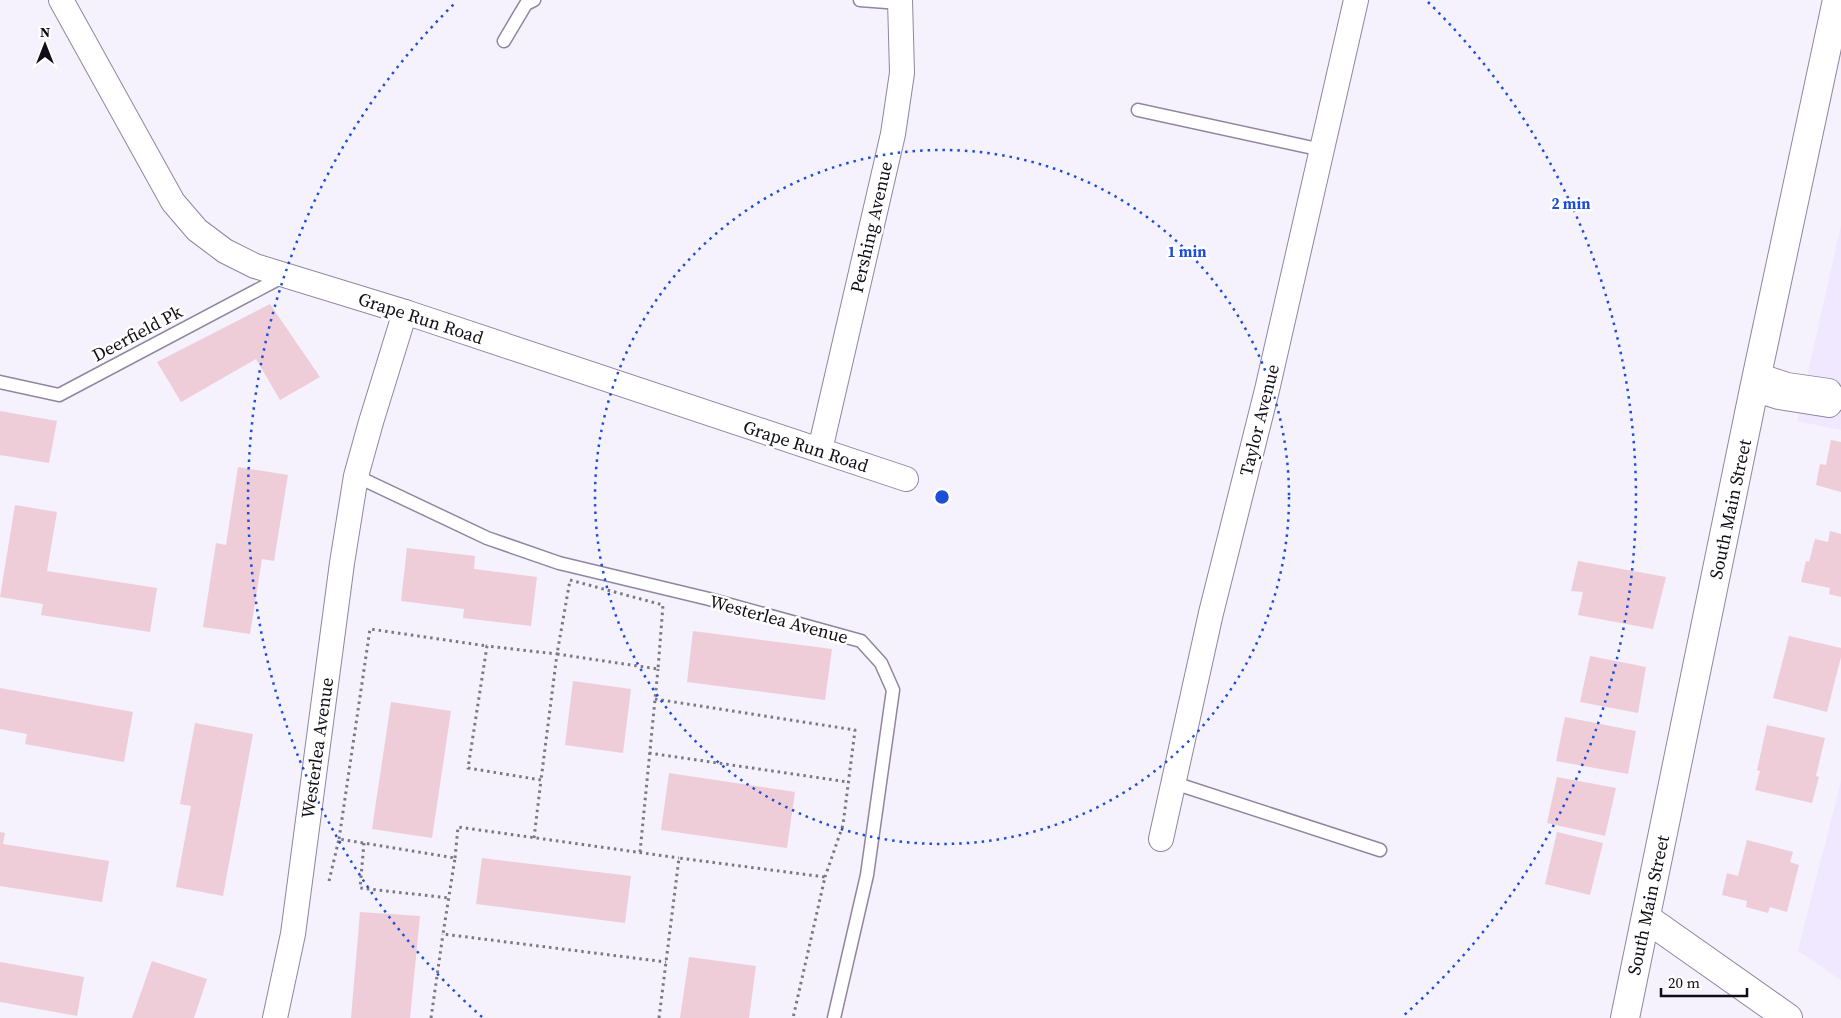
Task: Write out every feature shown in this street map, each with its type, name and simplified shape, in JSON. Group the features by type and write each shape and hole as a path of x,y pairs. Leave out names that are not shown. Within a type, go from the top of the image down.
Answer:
{"main road":[{"name":"South Main Street","path":"1625,1018 1836,0"},
{"path":"1646,918 1788,1018"}],"street":[{"name":"Grape Run Road","path":"61,0 173,202 197,230 225,251 255,266 405,312 906,479"},
{"name":"Taylor Avenue","path":"1161,839 1211,613 1267,390 1356,0"},
{"name":"Pershing Avenue","path":"820,450 893,134 902,73 900,2"},
{"name":"Westerlea Avenue","path":"275,1018 292,934 344,547 356,476 405,312"},
{"path":"1756,382 1779,396 1829,405 1838,400"}],"lane":[{"path":"504,41 526,4 534,0"},
{"path":"860,0 900,2"},
{"path":"1138,110 1322,150"},
{"name":"Deerfield Pk","path":"0,382 59,395 286,276"},
{"name":"Westerlea Avenue","path":"356,476 496,541 560,563 709,599 861,641 881,663 893,690 892,699 867,876 834,1018"},
{"path":"1174,782 1380,850"}],"path":[{"path":"534,838 557,654 570,580 664,605 640,852"},
{"path":"328,885 339,839 370,629 658,669"},
{"path":"487,646 468,768 541,780"},
{"path":"655,699 855,730 843,825 825,877 793,1018"},
{"path":"650,753 848,782"},
{"path":"431,1018 458,827 825,877"},
{"path":"339,839 455,858"},
{"path":"364,843 360,888 448,898"},
{"path":"659,1018 679,858"},
{"path":"443,934 666,962"}],"shaded area":[{"path":"1841,226 1841,430 1797,421"},
{"path":"1841,781 1841,980 1798,951"}],"building":[{"path":"270,304 320,377 280,400 256,359 181,402 157,362"},
{"path":"0,411 57,421 49,463 0,455"},
{"path":"1831,440 1841,442 1841,492 1816,485 1820,464 1826,465"},
{"path":"238,467 288,475 274,561 262,559 250,634 203,627 216,543 226,545"},
{"path":"15,505 57,512 47,571 157,588 150,632 41,615 43,604 0,597"},
{"path":"1830,531 1841,534 1841,597 1829,594 1830,588 1801,582 1806,561 1809,562 1815,539 1828,542"},
{"path":"407,548 475,556 474,569 537,577 531,626 463,618 464,609 401,601"},
{"path":"1578,561 1666,577 1653,629 1578,615 1583,592 1571,591"},
{"path":"693,631 832,649 825,700 687,682"},
{"path":"1789,636 1841,648 1841,657 1827,712 1773,698"},
{"path":"1590,656 1646,667 1638,713 1580,702"},
{"path":"573,681 631,689 623,753 565,745"},
{"path":"0,688 133,712 124,762 25,744 27,734 0,729"},
{"path":"391,702 451,711 432,838 372,829"},
{"path":"1565,717 1636,731 1628,774 1556,761"},
{"path":"195,723 253,734 223,896 176,887 191,806 180,804"},
{"path":"1767,725 1825,738 1816,776 1819,777 1812,803 1755,790 1760,771 1757,770"},
{"path":"669,773 795,792 787,848 661,830"},
{"path":"1557,777 1616,788 1605,836 1547,823"},
{"path":"0,832 5,833 3,844 109,861 102,902 0,886"},
{"path":"1557,832 1603,843 1590,895 1545,884"},
{"path":"1747,840 1793,852 1790,862 1799,865 1787,912 1770,907 1768,913 1746,907 1747,901 1722,895 1727,873 1738,876"},
{"path":"482,858 631,876 625,923 476,904"},
{"path":"360,912 420,916 410,1018 351,1018"},
{"path":"689,957 756,966 749,1018 680,1018"},
{"path":"152,961 207,979 194,1018 132,1018"},
{"path":"0,962 84,977 77,1016 0,1002"}]}
